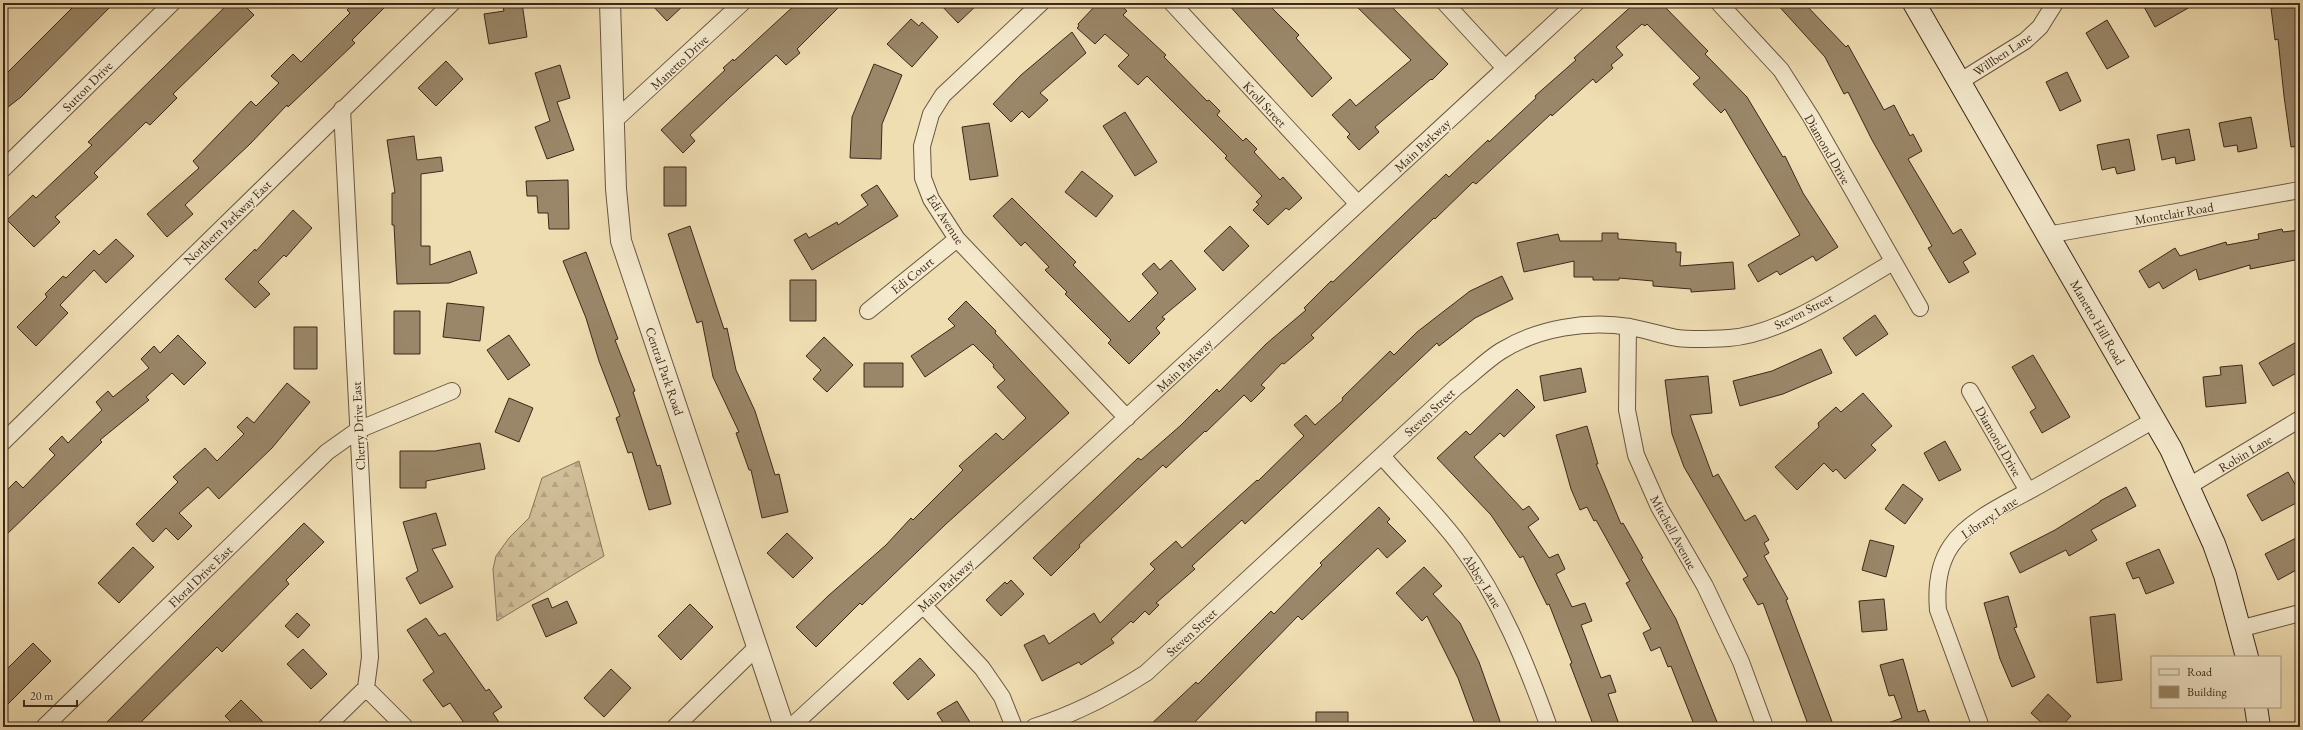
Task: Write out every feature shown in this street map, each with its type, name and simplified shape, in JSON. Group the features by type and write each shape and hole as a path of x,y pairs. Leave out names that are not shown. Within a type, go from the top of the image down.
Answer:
{"main road":[{"name":"Manetto Hill Road","path":"1914,3 2154,420 2189,486 2216,550 2247,656"},
{"path":"2256,708 2260,727"}],"street":[{"name":"Sutton Drive","path":"3,169 172,3"},
{"name":"Northern Parkway East","path":"3,442 452,3"},
{"name":"Central Park Road","path":"610,3 615,120 616,190 621,241 784,727"},
{"name":"Manetto Drive","path":"615,120 742,3"},
{"name":"Edi Avenue","path":"1041,3 943,94 930,114 922,146 923,178 931,200 957,240 1127,418"},
{"name":"Kroll Street","path":"1172,3 1358,204"},
{"path":"1445,3 1506,68"},
{"name":"Main Parkway","path":"791,727 1576,3"},
{"name":"Diamond Drive","path":"1719,3 1780,70 1811,117 1920,308"},
{"name":"Willben Lane","path":"1959,82 2024,41 2040,27 2055,3"},
{"name":"Cherry Drive East","path":"342,109 370,658 366,688"},
{"name":"Montclair Road","path":"2047,235 2300,190"},
{"name":"Edi Court","path":"868,311 957,240"},
{"name":"Steven Street","path":"1034,727 1067,717 1112,695 1146,673 1456,387 1501,351 1534,336 1563,327 1597,324 1628,327 1679,338 1729,338 1748,335 1777,326 1803,314 1893,262"},
{"name":"Mitchell Avenue","path":"1628,327 1627,410 1636,455 1658,507 1705,586 1741,662 1764,727"},
{"name":"Floral Drive East","path":"44,727 327,452 358,430 452,391"},
{"name":"Diamond Drive","path":"1970,391 2028,491"},
{"name":"Robin Lane","path":"2189,486 2300,419"},
{"name":"Library Lane","path":"1981,727 1938,610 1936,592 1938,576 1943,560 1951,545 1967,529 2028,491 2154,420"},
{"name":"Abbey Lane","path":"1382,456 1460,545 1500,606 1532,681 1549,727"},
{"path":"923,605 982,668 1002,698 1014,727"},
{"path":"2239,629 2300,613"},
{"path":"675,727 757,647"},
{"path":"326,727 366,688 405,727"}],"green space":[{"path":"579,461 604,556 497,621 493,569 496,556 509,538 529,518 542,478"}],"building":[{"path":"77,3 114,3 21,97 3,111 3,77"},
{"path":"229,3 242,3 254,15 173,94 177,98 150,125 146,122 94,173 98,177 55,217 60,222 34,247 7,220 33,195 36,198 92,145 88,142"},
{"path":"354,3 389,3 352,40 355,43 288,107 287,105 250,144 185,205 193,214 167,237 147,214 199,168 193,161 251,101 256,106 279,83 271,76 293,54 301,62 350,13 347,10"},
{"path":"502,3 522,3 527,37 489,44 484,14 504,11"},
{"path":"650,3 686,3 667,21"},
{"path":"797,3 843,3 797,49 800,53 786,65 776,55 729,98 690,135 695,141 683,153 661,130 725,70 723,68 733,59 734,61"},
{"path":"939,3 979,3 958,23"},
{"path":"1098,3 1118,3 1127,11 1123,15 1166,55 1164,57 1207,101 1209,100 1220,111 1217,115 1243,141 1246,138 1257,149 1254,152 1280,180 1283,177 1302,198 1289,210 1286,208 1268,225 1253,210 1259,204 1256,202 1262,196 1225,158 1227,156 1147,76 1138,85 1118,66 1129,55 1105,34 1095,44 1077,28 1079,26 1078,24"},
{"path":"1227,3 1267,3 1299,35 1296,38 1332,78 1312,97"},
{"path":"1353,3 1388,3 1448,64 1432,80 1431,79 1375,127 1379,132 1359,150 1347,137 1350,134 1332,115 1350,99 1356,106 1411,60"},
{"path":"1635,3 1661,3 1708,51 1705,54 1747,97 1783,157 1785,156 1803,193 1838,247 1816,261 1813,256 1780,275 1777,271 1758,282 1748,265 1800,235 1725,109 1721,113 1693,84 1700,78 1647,24 1645,26 1642,24 1616,47 1623,55 1611,65 1613,68 1596,83 1593,79 1552,116 1551,114 1476,184 1473,182 1311,335 1314,338 1284,364 1282,363 1261,385 1265,388 1251,402 1244,395 1166,468 1163,465 1079,545 1080,547 1051,576 1033,558 1138,458 1141,460 1180,426 1217,389 1219,392 1266,344 1306,310 1304,308 1331,281 1333,282 1446,174 1449,177 1488,140 1489,142 1536,98 1535,96 1576,60 1574,58"},
{"path":"1776,3 1804,3 1846,47 1848,45 1884,110 1894,105 1910,136 1913,134 1922,151 1908,159 1953,234 1961,229 1976,254 1963,262 1969,272 1949,283 1928,248 1932,246 1872,140 1848,92 1844,94 1825,57"},
{"path":"2142,3 2197,3 2155,27"},
{"path":"2300,4 2300,146 2291,147 2278,39 2275,40 2271,8"},
{"path":"911,19 919,26 922,22 938,37 912,67 887,44"},
{"path":"2107,20 2129,57 2107,69 2086,33"},
{"path":"1072,32 1086,53 1040,93 1048,100 1029,118 1022,111 1011,122 993,104 1021,75"},
{"path":"446,61 463,79 436,106 418,88"},
{"path":"874,64 902,75 882,124 881,159 850,158 852,117"},
{"path":"560,65 570,98 557,102 574,150 547,159 535,127 550,121 535,73"},
{"path":"2067,72 2081,101 2060,111 2046,82"},
{"path":"1125,112 1157,162 1135,176 1103,126"},
{"path":"2251,117 2257,148 2238,152 2237,145 2224,147 2219,123"},
{"path":"989,123 998,176 970,180 962,127"},
{"path":"2189,129 2195,160 2176,164 2175,157 2162,160 2157,135"},
{"path":"414,136 417,160 441,157 443,171 421,174 421,246 430,246 430,265 470,251 477,273 449,283 397,284 394,225 392,225 392,193 395,193 387,140"},
{"path":"2129,139 2135,170 2117,174 2115,167 2102,170 2097,145"},
{"path":"664,167 686,167 686,206 664,206"},
{"path":"1082,171 1113,196 1096,217 1065,192"},
{"path":"568,180 569,229 549,229 548,213 538,213 537,196 527,196 526,181"},
{"path":"877,185 898,216 812,270 794,240 806,233 809,238 837,222 838,225 868,205 861,195"},
{"path":"1012,198 1076,262 1073,265 1129,322 1158,293 1142,274 1154,263 1160,270 1171,260 1196,289 1162,317 1165,319 1156,328 1160,333 1129,364 1108,343 1111,340 1065,294 1067,292 1045,270 1049,267 1025,242 1021,246 993,216"},
{"path":"293,210 312,228 286,257 284,255 258,282 270,294 255,308 225,279 255,249 256,251"},
{"path":"690,226 724,329 727,328 736,370 755,411 775,475 779,474 788,512 762,518 751,470 749,470 736,433 739,432 713,377 702,321 697,323 668,234"},
{"path":"1230,226 1249,246 1223,271 1204,251"},
{"path":"2282,229 2283,232 2300,230 2300,259 2250,269 2250,265 2199,280 2196,269 2163,289 2159,282 2149,288 2139,271 2175,248 2180,256 2226,242 2227,245 2259,239 2258,234"},
{"path":"1602,233 1618,233 1618,239 1676,243 1676,252 1681,252 1680,266 1733,262 1735,289 1691,292 1691,289 1653,286 1653,281 1619,278 1619,280 1593,280 1593,277 1574,277 1574,261 1524,272 1517,243 1558,234 1560,241 1602,241"},
{"path":"116,239 134,256 106,283 94,270 60,305 68,313 36,346 17,327 47,297 45,294 63,276 66,278 94,250 99,255"},
{"path":"586,252 618,339 615,340 635,391 633,392 657,466 660,465 671,504 649,510 632,452 628,453 616,418 620,416 599,361 586,318 563,261"},
{"path":"1502,276 1513,299 1475,318 1439,346 1437,343 1245,524 1242,520 1192,566 1195,569 1156,603 1159,605 1149,615 1145,611 1133,623 1131,621 1111,639 1114,643 1081,665 1079,662 1042,681 1024,645 1044,635 1049,644 1094,613 1100,623 1155,569 1150,564 1176,541 1182,548 1257,480 1258,481 1304,436 1294,425 1306,415 1315,425 1343,400 1342,398 1390,351 1394,355 1417,332 1470,291"},
{"path":"790,280 816,280 816,321 790,321"},
{"path":"966,301 996,331 995,333 1069,413 946,524 862,605 860,603 816,647 796,627 828,596 886,545 911,518 913,520 963,470 959,466 996,433 1003,440 1026,418 997,387 1005,380 993,367 994,365 973,344 925,377 911,356 955,326 948,319"},
{"path":"447,303 484,307 480,341 443,337"},
{"path":"394,311 420,311 420,354 394,354"},
{"path":"1875,315 1888,334 1856,356 1843,338"},
{"path":"294,327 317,327 317,369 294,369"},
{"path":"178,335 206,363 184,385 172,373 146,397 149,400 100,440 102,442 3,538 3,494 16,481 23,488 55,455 49,449 62,436 68,443 102,410 96,402 108,391 113,397 149,368 141,359 154,346 160,353"},
{"path":"509,335 530,365 508,380 487,350"},
{"path":"824,337 853,365 827,392 813,379 821,370 806,356"},
{"path":"2300,340 2300,371 2273,386 2259,363"},
{"path":"1821,349 1832,373 1783,394 1740,406 1733,381 1772,371"},
{"path":"2033,355 2070,417 2042,433 2030,412 2036,408 2012,367"},
{"path":"864,363 903,363 903,387 864,387"},
{"path":"2242,365 2246,403 2206,407 2203,377 2221,375 2220,367"},
{"path":"1581,368 1586,392 1544,401 1540,376"},
{"path":"1708,376 1712,413 1690,415 1713,477 1718,474 1745,521 1755,515 1769,540 1764,543 1769,553 1764,556 1788,599 1786,600 1834,727 1809,727 1763,603 1758,605 1743,579 1748,576 1684,467 1672,434 1665,380"},
{"path":"287,383 310,402 272,448 219,499 208,487 179,513 192,526 178,540 166,528 153,542 136,524 178,482 173,477 205,448 217,461 244,434 237,427 247,417 254,423"},
{"path":"1517,389 1535,407 1504,437 1500,433 1474,457 1523,510 1529,506 1539,519 1528,527 1549,558 1558,554 1565,569 1556,574 1572,607 1585,603 1592,621 1581,625 1601,678 1610,675 1616,692 1608,694 1620,727 1594,727 1570,664 1572,663 1549,604 1547,605 1523,556 1520,558 1491,515 1437,458 1466,431 1470,435"},
{"path":"1863,393 1892,426 1871,445 1876,450 1845,479 1836,469 1833,472 1824,463 1797,490 1775,467 1819,427 1818,423 1836,407 1841,412"},
{"path":"509,398 533,408 519,442 495,432"},
{"path":"1587,426 1598,464 1596,464 1621,524 1623,523 1643,558 1641,559 1676,619 1719,727 1695,727 1671,666 1668,667 1660,647 1651,651 1643,633 1651,629 1626,583 1630,581 1596,520 1594,521 1587,507 1580,510 1571,489 1556,435"},
{"path":"1945,441 1961,470 1939,481 1924,453"},
{"path":"480,443 485,469 426,481 426,488 400,488 400,451 435,451"},
{"path":"2288,472 2300,493 2300,501 2262,521 2247,495"},
{"path":"1903,484 1923,499 1905,524 1885,509"},
{"path":"2126,487 2136,506 2091,530 2097,540 2069,556 2066,550 2020,573 2010,553 2055,530 2100,501"},
{"path":"1379,507 1390,519 1387,522 1406,541 1387,558 1378,548 1302,620 1298,616 1190,727 1148,727 1196,682 1198,684 1271,611 1274,614 1322,565 1320,563"},
{"path":"436,513 446,545 432,549 453,587 420,604 406,578 418,571 403,522"},
{"path":"304,523 324,542 286,580 289,584 222,652 217,647 136,727 102,727"},
{"path":"787,533 813,558 793,578 767,553"},
{"path":"2300,536 2300,568 2278,580 2265,554"},
{"path":"1870,540 1894,546 1886,577 1862,570"},
{"path":"133,547 154,567 119,603 98,583"},
{"path":"2159,549 2174,583 2146,594 2139,577 2133,579 2126,563"},
{"path":"1424,567 1442,586 1433,594 1460,623 1479,662 1502,727 1476,727 1458,678 1427,616 1422,621 1396,593"},
{"path":"1011,580 1024,594 1001,616 986,600 1005,582 1007,584"},
{"path":"2008,596 2017,627 2014,628 2035,677 2012,687 2000,659 1984,603"},
{"path":"548,598 552,608 567,601 577,623 546,637 532,605"},
{"path":"1884,599 1887,630 1862,632 1859,601"},
{"path":"690,604 713,627 681,660 658,636"},
{"path":"297,613 310,625 298,638 285,626"},
{"path":"2115,614 2122,680 2097,683 2090,617"},
{"path":"426,618 439,636 445,633 486,691 489,689 502,707 493,713 502,727 467,727 450,703 443,707 423,680 434,672 407,630"},
{"path":"33,643 51,661 3,709 3,673"},
{"path":"303,649 327,674 311,689 287,664"},
{"path":"920,658 935,675 908,700 893,683"},
{"path":"1903,659 1918,712 1925,710 1931,727 1883,727 1882,725 1902,718 1894,695 1889,696 1880,665"},
{"path":"611,669 631,688 604,717 584,698"},
{"path":"2048,694 2071,716 2061,727 2046,727 2031,713"},
{"path":"241,700 268,727 236,727 225,716"},
{"path":"957,701 973,727 946,727 937,713"},
{"path":"1316,712 1348,712 1348,727 1316,727"}]}
